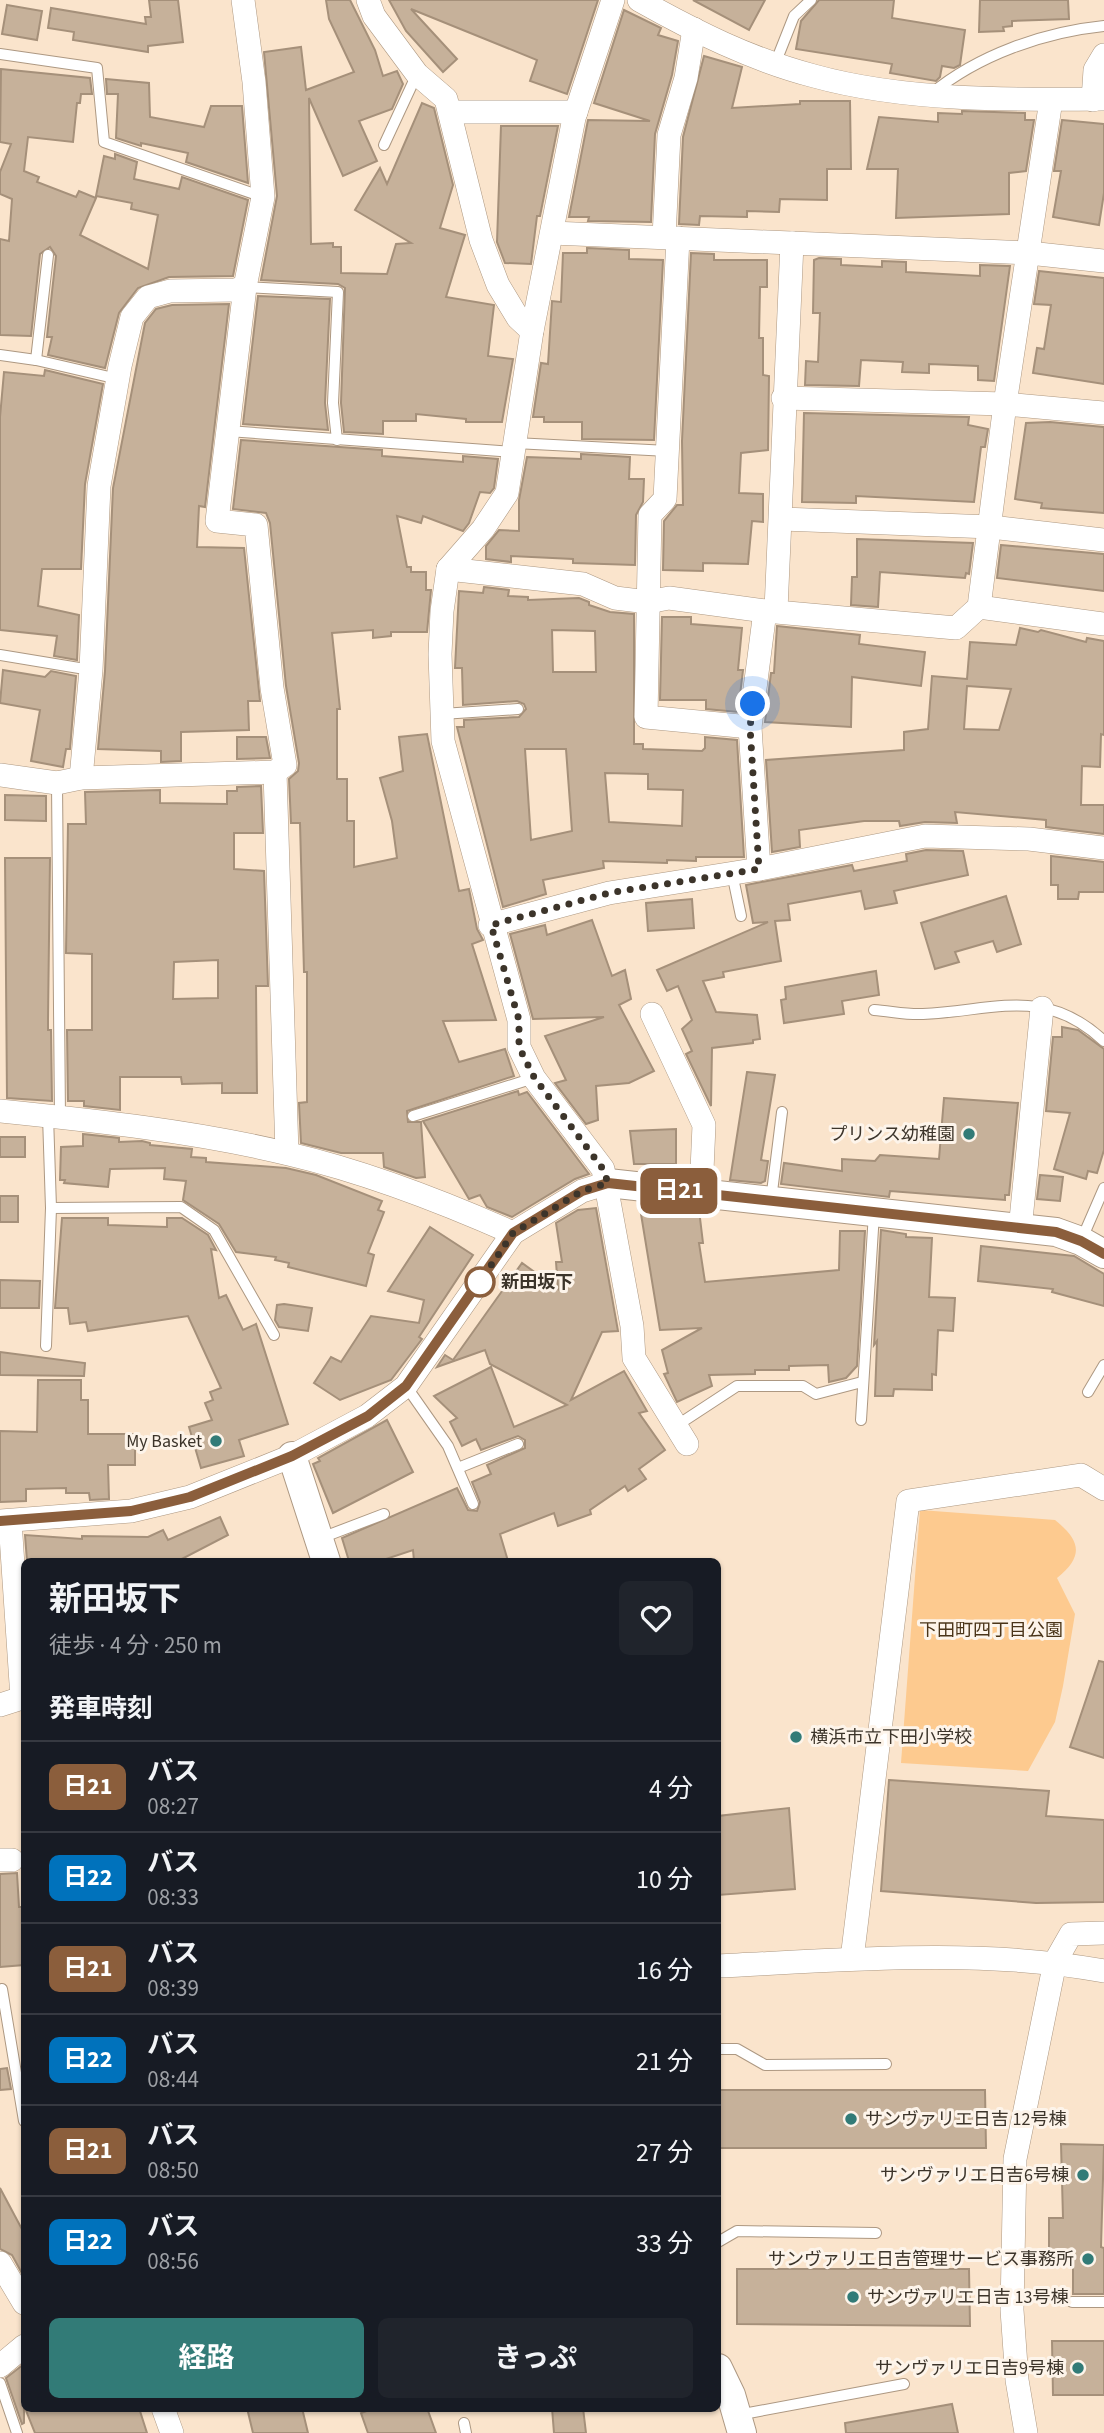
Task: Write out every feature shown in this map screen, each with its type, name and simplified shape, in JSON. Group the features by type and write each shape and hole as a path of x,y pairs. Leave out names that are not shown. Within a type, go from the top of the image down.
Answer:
{"street":[{"path":"0,775 57,783 81,778 275,772 285,765 272,688 256,525 217,521 245,287 263,197 254,82 243,0"},
{"path":"368,0 374,16 417,74 446,99 452,112 472,203 489,262 498,285 518,318 532,331"},
{"path":"613,0 576,112 532,331 507,493 483,529 448,569 440,654 443,741 519,1020 519,1047 534,1077 603,1169 608,1183 634,1358 681,1435"},
{"path":"652,3 694,29 775,64 815,77 929,96 1098,99 1095,70 1104,55"},
{"path":"694,29 686,78 669,135 671,238 668,451 665,499 650,515 646,717 750,727"},
{"path":"448,569 583,584 615,598 648,602 669,598 956,628 979,607 1005,404 1051,100"},
{"path":"452,112 576,112"},
{"path":"552,233 1029,253 1104,261"},
{"path":"759,869 750,727 771,610 782,519 783,398 792,243"},
{"path":"81,778 91,670 99,486 132,317 148,297 170,290 234,290 245,287"},
{"path":"783,398 1005,404 1104,414"},
{"path":"782,519 991,527 1104,540"},
{"path":"979,607 1104,624"},
{"path":"275,772 287,1153"},
{"path":"491,925 609,893 759,869 925,836 1030,839 1104,848"},
{"path":"1020,1230 1042,1009"},
{"path":"652,1014 704,1125 701,1193"},
{"path":"0,1111 168,1130 287,1153 351,1171 448,1204 513,1233"},
{"path":"21,1675 10,1645 5,1521 143,1508 190,1497 292,1456 368,1416 406,1386 513,1233 582,1191 608,1183 771,1200 1056,1232 1093,1247"},
{"path":"292,1456 321,1554"},
{"path":"852,1959 908,1501 1081,1475 1104,1489"},
{"path":"0,1705 21,1698"},
{"path":"1026,2433 1017,2380 1012,2311 1016,2160 1055,1962 1071,1934 1104,1933"},
{"path":"721,1966 852,1959 1055,1962 1104,1971"},
{"path":"0,2263 21,2298"},
{"path":"0,2366 21,2348"},
{"path":"721,2376 739,2424"},
{"path":"164,2412 172,2433"}],"lane":[{"path":"775,64 794,16 811,0"},
{"path":"929,96 949,79 1028,41 1104,26"},
{"path":"0,54 97,68 104,142 263,197"},
{"path":"384,145 417,74"},
{"path":"36,360 48,255"},
{"path":"245,287 338,292 333,403 337,440"},
{"path":"0,355 36,360 118,379"},
{"path":"228,431 337,440 668,451"},
{"path":"0,655 91,670"},
{"path":"442,714 518,709"},
{"path":"47,1346 54,1117 57,783"},
{"path":"732,873 741,916"},
{"path":"874,1010 922,1014 1008,1003 1042,1009 1083,1022 1104,1041"},
{"path":"413,1116 534,1077"},
{"path":"771,1200 782,1112"},
{"path":"1093,1247 1104,1188"},
{"path":"51,1208 181,1207 198,1216 214,1230 274,1335"},
{"path":"861,1420 874,1213"},
{"path":"1088,1392 1104,1364"},
{"path":"681,1435 737,1386 803,1386 816,1394 862,1382"},
{"path":"406,1386 448,1446 473,1504"},
{"path":"458,1468 518,1444"},
{"path":"321,1554 384,1514"},
{"path":"2,1989 21,2103"},
{"path":"721,2049 737,2049 765,2065 887,2064"},
{"path":"721,2240 737,2231 876,2233"},
{"path":"1072,2302 1104,2302"},
{"path":"0,2383 16,2433"},
{"path":"739,2424 904,2384"}],"green space":[{"name":"下田町四丁目公園","path":"920,1510 1055,1520 1074,1542 1076,1549 1072,1563 1057,1578 1075,1614 1063,1686 1055,1722 1028,1771 901,1763"}],"building":[{"path":"149,0 178,0 183,42 148,46 148,52 73,40 74,32 48,28 51,8 146,24 145,17 151,17"},
{"path":"326,0 350,0 375,50 383,76 397,71 403,84 392,109 359,121 377,161 343,176 309,98 311,244 333,243 333,247 341,247 341,273 387,274 396,244 411,243 355,210 380,168 387,184 422,103 434,108 453,185 440,228 465,235 446,297 494,305 488,356 513,359 502,422 466,422 466,419 416,414 416,421 383,421 383,434 344,432 341,403 345,288 338,284 261,280 277,196 264,52 301,47 306,90 354,72 329,19"},
{"path":"389,0 598,0 567,94 530,81 537,60 411,9 457,59 443,72 406,31"},
{"path":"693,0 765,0 749,30"},
{"path":"819,0 894,0 892,18 965,30 960,65 954,68 942,66 940,77 936,81 890,73 892,64 796,49 801,21"},
{"path":"980,0 1068,0 1069,19 1012,21 1012,26 1003,27 1004,31 979,32"},
{"path":"7,5 42,11 37,40 2,34"},
{"path":"624,10 661,28 658,35 678,41 672,75 655,134 651,222 588,221 589,217 569,217 588,120 650,121 594,103"},
{"path":"704,56 742,67 732,108 800,104 800,101 850,101 851,169 827,169 827,200 780,199 779,212 747,211 747,217 700,216 699,225 679,224 683,137"},
{"path":"1,69 90,78 92,94 81,94 80,103 77,103 73,142 28,137 24,171 39,177 37,182 76,197 79,191 96,198 80,235 148,269 158,215 131,209 132,203 96,196 104,156 115,159 115,154 137,162 134,179 179,189 182,177 248,200 233,276 169,277 138,288 119,313 105,368 48,355 52,337 47,337 56,256 50,247 40,254 31,336 0,335 0,239 9,241 12,199 0,194 0,172 11,144 0,142"},
{"path":"106,79 149,83 150,117 204,127 211,106 242,106 248,183 186,162 188,153 141,143 141,146 116,138 118,94 107,94"},
{"path":"962,111 1025,113 1025,120 1034,120 1026,171 1009,173 1009,214 896,218 898,169 867,169 879,117 938,122 938,113 962,114"},
{"path":"1062,120 1104,124 1104,193 1099,225 1053,217 1061,171 1054,171"},
{"path":"501,126 558,126 540,216 537,216 531,264 505,263 497,242"},
{"path":"587,248 629,250 629,259 663,260 654,440 582,439 582,422 544,422 544,417 533,417 541,363 548,364 552,301 561,302 563,253 587,253"},
{"path":"691,253 714,254 714,260 767,260 767,287 760,287 759,338 763,338 763,375 769,376 768,450 741,453 739,493 763,494 763,522 752,521 748,564 703,563 703,571 663,570 664,521 677,505 683,505 682,441"},
{"path":"841,259 841,265 882,267 882,261 906,262 906,272 980,276 980,265 1010,266 994,381 978,380 978,366 929,364 929,373 902,372 903,362 861,360 859,386 805,385 806,361 818,362 820,313 813,313 814,260"},
{"path":"1039,271 1104,278 1104,384 1033,373 1037,348 1044,349 1051,305 1034,304"},
{"path":"258,296 330,299 325,403 328,430 243,424"},
{"path":"229,304 205,507 199,506 197,547 244,548 260,701 248,701 249,730 181,732 181,761 161,762 161,751 98,749 105,671 113,488 145,323 156,309 172,305"},
{"path":"45,370 103,384 85,484 81,569 42,569 38,606 79,615 77,660 54,656 57,636 0,630 0,417 4,372 44,376"},
{"path":"804,413 969,417 968,425 988,429 985,447 981,447 974,502 856,496 856,503 802,502"},
{"path":"1050,422 1104,427 1104,513 1041,508 1042,503 1015,499 1026,423"},
{"path":"241,440 382,450 382,456 463,462 463,456 498,459 494,488 490,493 480,492 469,523 463,531 423,516 421,523 397,516 407,567 411,567 411,572 426,572 426,590 431,590 427,632 391,632 391,636 373,638 373,630 332,633 340,709 337,709 337,779 347,779 347,821 354,821 354,867 397,858 392,821 380,778 403,771 399,737 427,734 459,891 469,889 477,929 483,940 472,944 496,1020 443,1021 459,1062 505,1049 514,1076 407,1111 408,1122 421,1122 425,1177 416,1178 384,1167 383,1153 341,1153 301,1143 299,1103 307,1102 307,972 304,972 300,823 291,823 289,779 298,771 299,763 286,686 270,523 266,513 233,509"},
{"path":"581,454 630,457 629,479 644,479 643,502 636,515 635,565 573,563 573,559 511,556 511,562 486,559 486,546 499,530 519,531 519,500 527,457 581,459"},
{"path":"857,539 973,543 969,574 966,573 965,578 880,572 878,607 851,605 852,577 857,577"},
{"path":"1001,545 1104,554 1104,591 997,578"},
{"path":"484,587 509,590 508,596 528,597 528,600 579,598 589,602 589,605 610,612 634,614 634,744 643,744 643,749 702,751 705,748 705,737 737,740 744,857 696,857 696,861 667,860 667,863 603,861 604,868 543,880 546,894 503,907 457,727 464,727 464,720 519,717 526,709 524,704 517,701 463,705 462,668 455,668 459,591 483,593","holes":["552,630 595,631 596,672 553,672","525,749 566,749 572,831 531,840","605,773 648,774 648,789 683,790 682,826 609,822"]},
{"path":"662,617 691,617 691,624 742,628 738,670 743,670 738,712 706,709 706,700 660,700"},
{"path":"777,626 860,635 859,644 925,652 921,686 852,677 851,727 765,722 771,673 774,673"},
{"path":"1020,628 1038,632 1041,630 1086,642 1087,638 1104,641 1104,735 1101,734 1100,767 1082,766 1081,805 1104,805 1104,834 1046,827 1046,820 955,812 957,823 925,822 900,826 899,821 864,821 799,830 800,847 772,852 766,760 904,750 904,732 928,729 932,676 967,679 970,642 1016,645","holes":["967,686 1011,689 999,730 964,729"]},
{"path":"3,670 45,677 51,671 76,676 70,749 66,749 63,767 31,761 40,710 0,703"},
{"path":"237,737 266,737 270,758 237,759"},
{"path":"261,786 263,833 234,833 234,869 264,871 268,986 256,986 257,1093 222,1093 222,1083 182,1084 181,1077 120,1077 120,1110 84,1106 84,1101 68,1101 67,1030 92,1030 92,954 66,953 68,824 86,824 85,792 160,790 160,803 227,804 227,791 237,791 237,787","holes":["218,960 218,998 173,999 174,962"]},
{"path":"5,795 46,796 46,821 5,820"},
{"path":"926,850 963,851 968,875 894,891 897,903 865,909 861,891 788,904 790,920 775,921 781,961 723,972 724,977 703,981 716,1012 757,1015 760,1039 753,1040 753,1043 712,1048 711,1106 686,1054 692,1051 682,1029 692,1020 678,986 667,991 657,970 768,922 753,923 746,885 852,865 854,871 907,861 906,854"},
{"path":"1051,856 1104,862 1104,892 1079,892 1078,899 1058,899 1058,885 1051,885"},
{"path":"5,858 50,858 48,1030 51,1030 52,1101 7,1098"},
{"path":"1006,896 1021,944 997,952 993,941 955,952 959,962 935,969 921,923"},
{"path":"692,899 694,928 648,931 646,903"},
{"path":"592,920 612,976 625,970 631,999 619,1005 654,1071 629,1083 596,1086 598,1120 586,1124 555,1083 566,1080 545,1036 604,1017 533,1019 510,934 545,925 547,935"},
{"path":"876,971 879,995 842,1001 844,1014 784,1023 781,1000 786,999 785,987"},
{"path":"1062,1027 1078,1030 1104,1049 1104,1150 1097,1173 1088,1171 1086,1179 1054,1169 1070,1113 1046,1111 1053,1037 1062,1037"},
{"path":"747,1072 775,1075 761,1160 768,1161 765,1181 761,1183 730,1180"},
{"path":"518,1091 519,1095 527,1092 589,1174 575,1179 512,1217 487,1207 480,1195 469,1199 423,1121"},
{"path":"944,1098 1018,1103 1009,1195 1005,1195 1005,1200 890,1191 889,1197 781,1184 784,1163 842,1171 842,1159 875,1161 880,1155 939,1159"},
{"path":"676,1129 676,1164 634,1164 630,1131"},
{"path":"83,1134 119,1138 119,1142 142,1141 150,1145 192,1149 191,1157 206,1158 206,1162 286,1168 316,1175 382,1201 378,1210 384,1212 368,1253 374,1255 366,1286 288,1267 289,1263 275,1260 276,1257 236,1252 219,1224 183,1200 186,1181 164,1179 165,1168 110,1169 108,1187 64,1183 65,1180 60,1180 61,1147 83,1146"},
{"path":"0,1137 25,1137 25,1157 0,1157"},
{"path":"1040,1175 1063,1177 1060,1201 1037,1199"},
{"path":"0,1196 18,1196 18,1222 0,1222"},
{"path":"596,1208 618,1331 602,1332 571,1400 624,1371 647,1411 639,1413 665,1450 639,1469 646,1479 628,1491 625,1486 590,1510 591,1514 558,1526 554,1513 500,1534 507,1558 414,1558 413,1550 389,1558 348,1558 342,1538 457,1488 468,1510 477,1511 480,1502 472,1482 491,1474 487,1465 525,1448 525,1440 518,1436 481,1450 476,1439 462,1446 450,1422 457,1418 434,1396 491,1367 514,1427 567,1405 490,1364 485,1350 437,1367 445,1355 453,1360 522,1263 558,1289 556,1262 562,1262 556,1223 578,1210"},
{"path":"685,1208 699,1210 703,1243 699,1243 705,1282 839,1270 840,1231 865,1231 857,1366 846,1378 829,1382 828,1365 789,1366 789,1370 755,1370 755,1374 709,1375 712,1386 677,1402 664,1374 668,1373 662,1350 702,1328 660,1330 641,1214"},
{"path":"62,1218 108,1218 108,1225 167,1227 167,1218 182,1218 208,1235 216,1250 211,1249 219,1298 226,1295 243,1330 256,1324 288,1424 239,1440 244,1456 201,1468 189,1427 212,1420 205,1403 213,1400 210,1392 221,1388 188,1316 88,1331 86,1322 70,1324 68,1308 55,1308"},
{"path":"430,1227 473,1255 419,1337 422,1339 391,1380 340,1400 314,1383 331,1357 341,1362 371,1316 419,1323 424,1300 388,1291"},
{"path":"881,1230 906,1234 906,1237 932,1238 929,1297 955,1298 953,1331 938,1330 936,1375 932,1374 932,1390 894,1389 893,1396 875,1396 877,1341 874,1345"},
{"path":"981,1246 1074,1256 1104,1274 1104,1306 1052,1292 1053,1289 978,1281"},
{"path":"0,1280 40,1281 39,1308 0,1308"},
{"path":"277,1305 312,1308 308,1331 279,1327 275,1320"},
{"path":"0,1352 85,1363 84,1376 0,1375"},
{"path":"38,1380 81,1380 81,1400 88,1400 88,1434 135,1434 135,1465 108,1465 109,1499 90,1500 89,1493 66,1493 66,1488 26,1489 26,1501 0,1502 0,1431 37,1432"},
{"path":"387,1420 413,1472 333,1513 313,1464 320,1461 318,1458"},
{"path":"220,1517 228,1535 184,1558 27,1558 25,1535 82,1539 82,1536 148,1537 163,1530 168,1540"},
{"path":"1099,1661 1104,1662 1104,1758 1070,1747"},
{"path":"889,1780 1049,1791 1046,1816 1104,1820 1104,1902 1036,1903 881,1891"},
{"path":"789,1808 795,1889 721,1895 721,1816"},
{"path":"17,1873 21,1907 21,1965 0,1967 0,1874"},
{"path":"7,2068 11,2089 0,2090 0,2069"},
{"name":"サンヴァリエ日吉 12号棟","path":"721,2090 985,2090 986,2148 721,2148"},
{"path":"1061,2144 1104,2145 1101,2247 1104,2248 1104,2294 1073,2294 1073,2251 1049,2251 1049,2218 1063,2218"},
{"path":"0,2188 21,2227 21,2272 12,2255 0,2249"},
{"name":"サンヴァリエ日吉 13号棟","path":"737,2269 969,2269 970,2326 737,2324"},
{"name":"サンヴァリエ日吉9号棟","path":"1052,2341 1104,2341 1104,2395 1053,2395"},
{"path":"21,2366 21,2412 24,2412 22,2424 6,2378"},
{"path":"952,2404 958,2433 846,2433 845,2423"},
{"path":"27,2412 140,2412 147,2433 35,2433"},
{"path":"248,2412 303,2412 308,2433 253,2433"},
{"path":"428,2412 436,2433 368,2433 361,2413"},
{"path":"552,2412 583,2412 586,2433 554,2433"}],"bus line":[{"name":"日21","path":"0,1521 131,1511 190,1497 292,1456 368,1416 406,1386 513,1233 582,1191 608,1183 1056,1232 1081,1241 1104,1254"}],"place":[{"name":"プリンス幼稚園","path":"969,1134"},
{"name":"新田坂下","path":"480,1282"},
{"name":"My Basket","path":"216,1441"},
{"name":"横浜市立下田小学校","path":"796,1737"},
{"name":"サンヴァリエ日吉 12号棟","path":"851,2119"},
{"name":"サンヴァリエ日吉6号棟","path":"1083,2175"},
{"name":"サンヴァリエ日吉管理サービス事務所","path":"1088,2259"},
{"name":"サンヴァリエ日吉 13号棟","path":"853,2297"},
{"name":"サンヴァリエ日吉9号棟","path":"1078,2368"}],"route":[{"path":"480,1282 475,1289 513,1233 582,1191 608,1183 603,1169 534,1077 519,1047 519,1020 491,925 609,893 759,869 750,727 753,704"}]}
